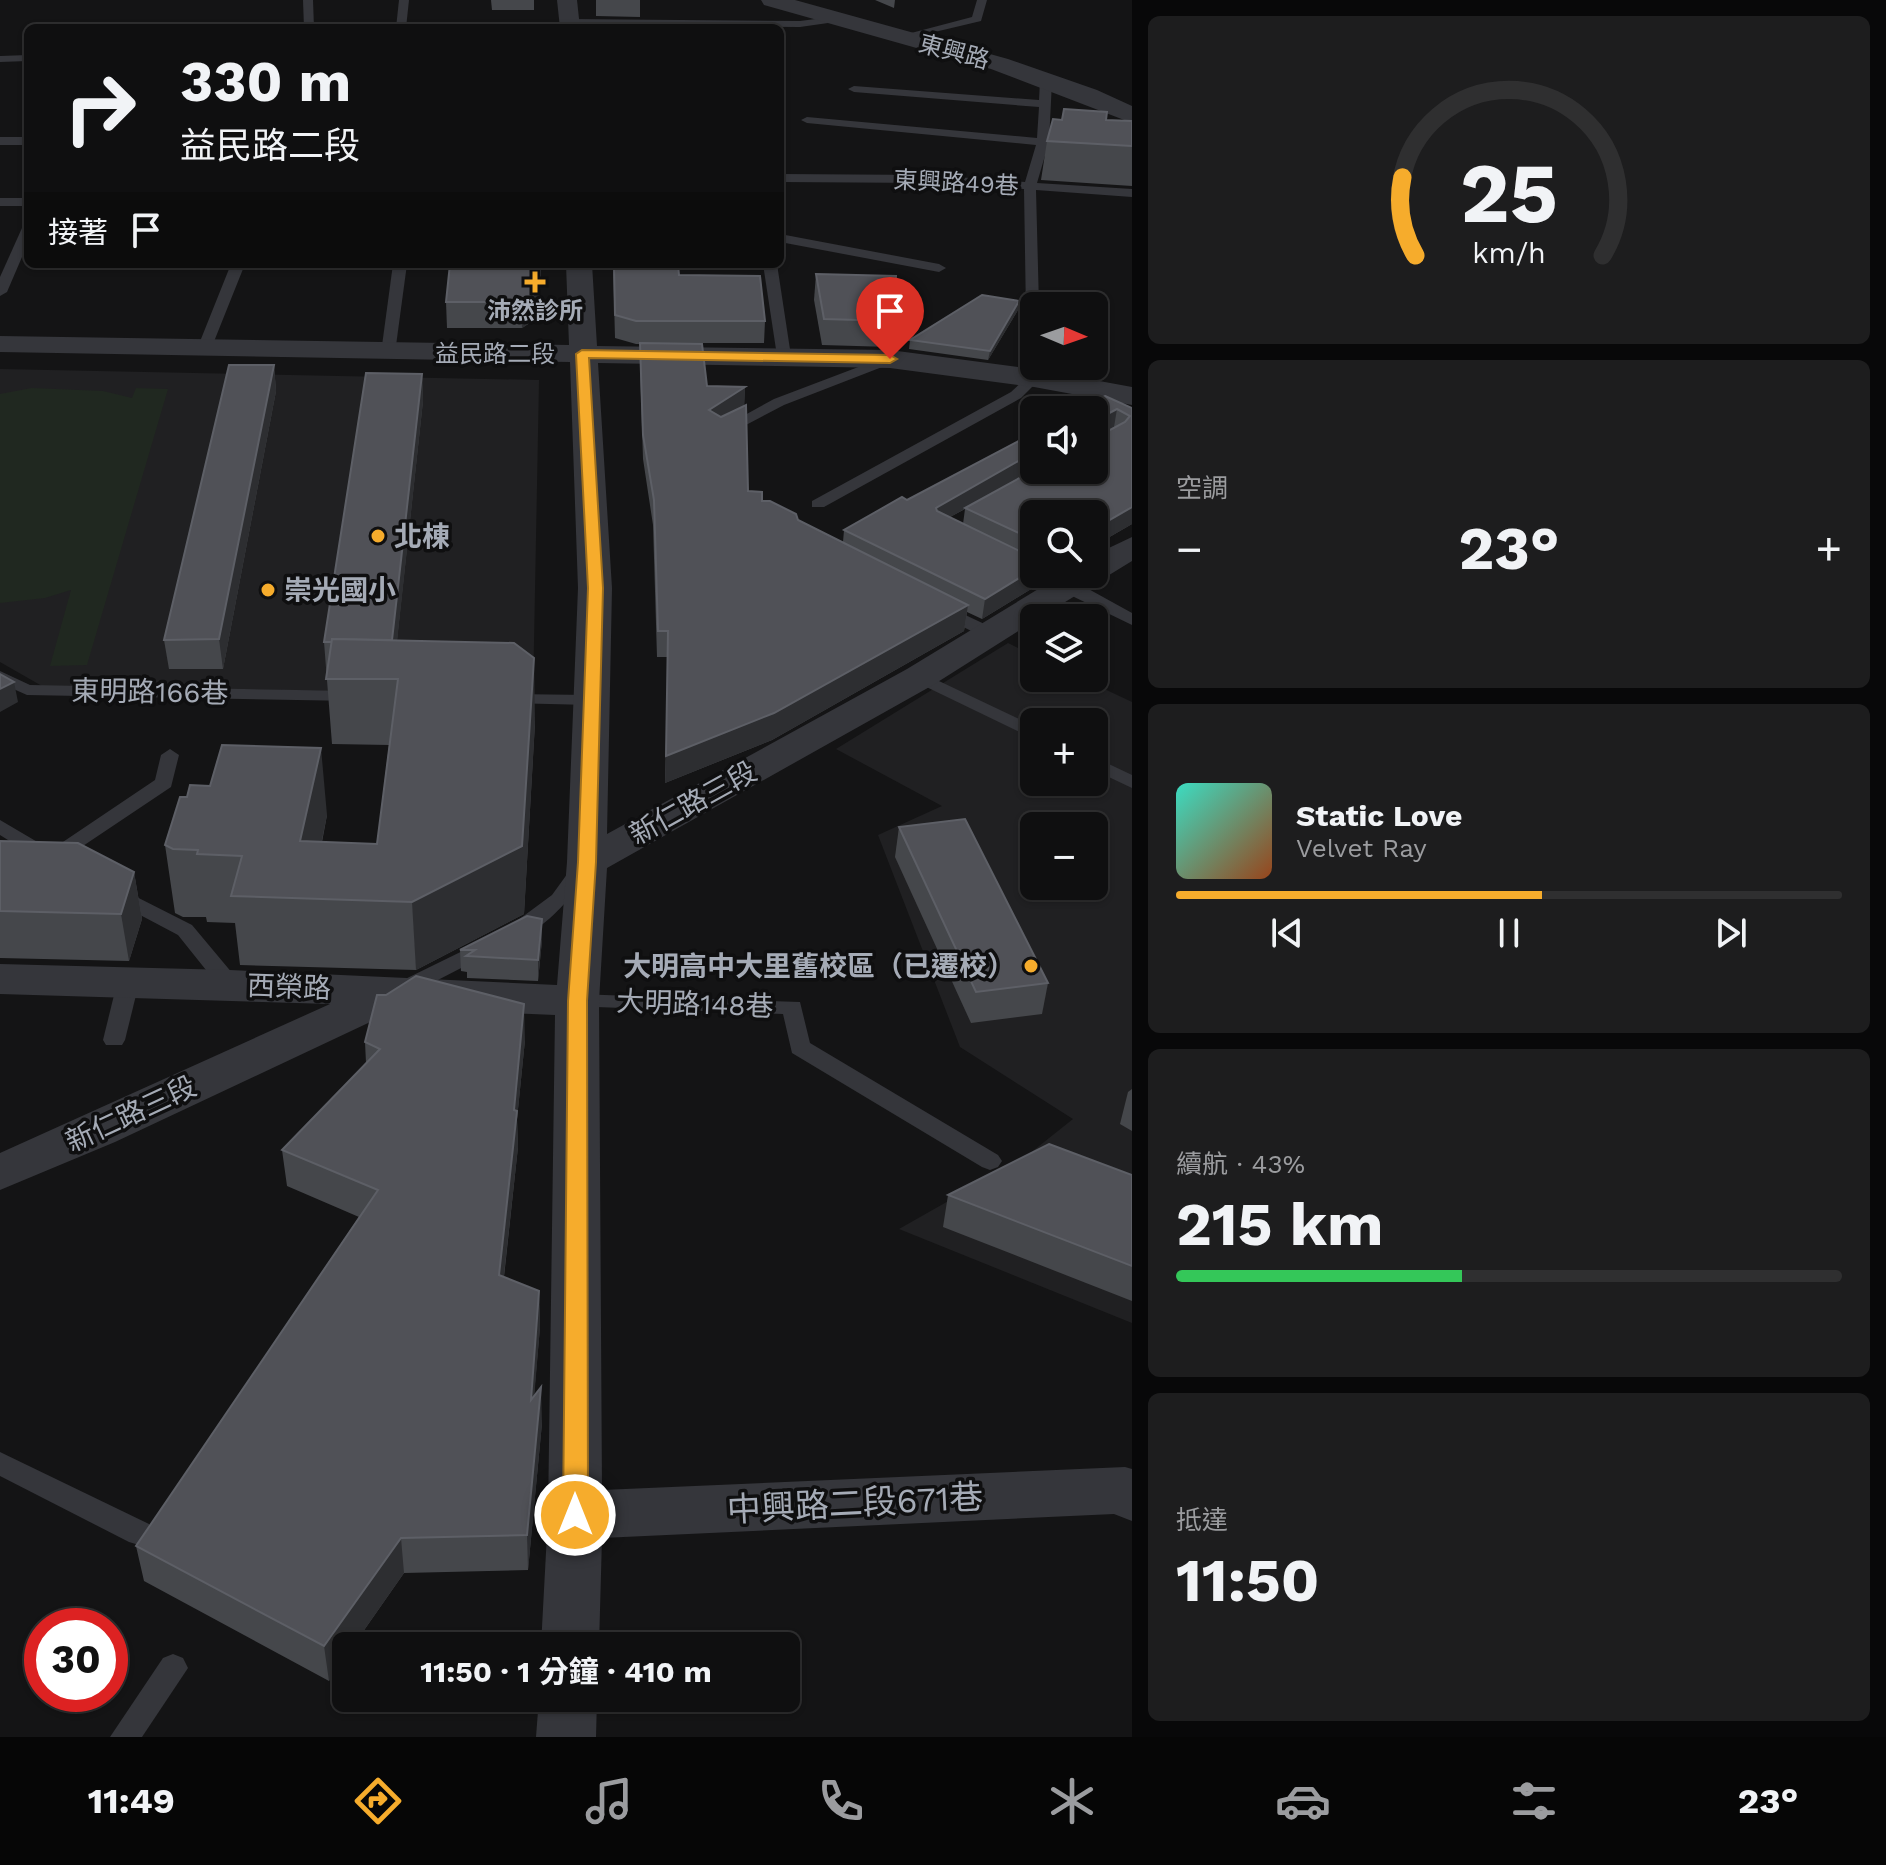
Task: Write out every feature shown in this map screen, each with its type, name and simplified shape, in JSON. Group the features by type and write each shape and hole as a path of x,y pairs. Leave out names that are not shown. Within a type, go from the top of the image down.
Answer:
{"street":[{"path":"567,0 570,24"},
{"name":"東興路","path":"772,0 831,20 978,57 1046,92 1132,115"},
{"path":"571,1632 575,1515 577,1001 587,862 595,588 579,268"},
{"name":"益民路二段","path":"0,344 388,353 890,359 1020,376"},
{"name":"益民路二段","path":"1045,380 1132,396"},
{"name":"新仁路三段","path":"1108,559 1132,547"},
{"name":"新仁路三段","path":"587,862 920,677 1055,588"},
{"name":"西榮路","path":"0,979 399,991 577,1001"},
{"name":"新仁路三段","path":"0,1172 70,1144 262,1052 399,991"},
{"name":"中興路二段671巷","path":"575,1515 1125,1490 1132,1497"},
{"path":"566,1737 567,1712"}],"lane":[{"path":"308,0 309,24"},
{"path":"401,24 404,0"},
{"path":"901,37 977,19 982,0"},
{"path":"784,24 831,20"},
{"path":"0,59 24,58"},
{"path":"854,89 1046,92 1043,142 1030,187 1032,292"},
{"path":"807,120 1043,142"},
{"path":"0,141 24,141"},
{"name":"東興路49巷","path":"784,178 929,179 1132,193"},
{"path":"0,202 24,202"},
{"path":"0,292 24,237"},
{"path":"784,239 939,268"},
{"path":"204,349 236,268"},
{"path":"388,353 399,268"},
{"path":"771,268 784,356"},
{"path":"719,433 779,402 890,359"},
{"path":"818,504 1016,395 1032,380"},
{"path":"1088,588 1132,620"},
{"path":"923,600 989,633"},
{"name":"東明路166巷","path":"0,676 27,690 367,696"},
{"path":"920,677 1020,726"},
{"path":"494,699 590,700"},
{"path":"52,859 164,783 170,755"},
{"path":"1108,770 1132,782"},
{"path":"0,826 78,873"},
{"name":"新仁路三段","path":"399,991 526,926 559,900 587,862"},
{"path":"105,887 185,930 230,985"},
{"path":"114,1040 128,983"},
{"name":"大明路148巷","path":"577,1001 792,1007 800,1047 990,1161"},
{"path":"0,1463 139,1533"},
{"path":"125,1737 173,1668"}],"shaded area":[{"name":"崇光國小","path":"0,369 539,380 533,694 42,686 0,662"},
{"path":"32,388 103,391 132,398 136,388 168,389 87,665 50,666 71,590 45,598 0,603 0,394"},
{"name":"大明高中大里舊校區（已遷校）","path":"1008,643 1020,649 1020,692 1108,691 1132,702 1132,1323 899,1229 1024,1158 1073,1119 960,1047 878,835 942,806 836,749"}],"building":[{"path":"1064,109 1107,112 1106,120 1132,121 1132,146 1047,141 1053,119 1062,120"},
{"path":"450,268 540,268 539,291 521,302 446,302"},
{"path":"614,268 678,268 679,275 760,276 765,321 636,321 615,315"},
{"path":"816,274 896,276 893,321 824,319"},
{"path":"982,295 1019,301 990,351 910,340"},
{"path":"640,343 702,344 707,386 745,387 709,410 721,417 746,405 748,491 762,492 762,501 770,501 796,514 798,520 968,605 774,713 666,756 668,631 658,631 654,500 643,435"},
{"path":"229,365 274,365 219,639 164,640"},
{"name":"北棟","path":"366,373 422,374 392,640 332,639 332,642 324,642"},
{"path":"1108,397 1132,408 1132,507 1108,521 1108,500 1020,500 1020,534 965,508 1020,478 1020,484 1108,484 1108,431 1130,416 1117,409 1108,414"},
{"path":"1020,440 1020,460 936,508 1020,551 1020,578 985,599 844,530 902,497 907,500"},
{"path":"332,639 514,643 534,658 522,846 412,902 231,896 242,856 197,854 198,850 173,849 165,845 180,797 187,797 190,785 210,786 222,745 321,748 300,841 377,844 398,679 326,679"},
{"path":"0,674 14,682 0,689"},
{"path":"965,819 1048,983 976,992 899,827"},
{"path":"0,841 78,843 134,872 121,914 0,911"},
{"path":"527,916 542,919 538,960 466,956 475,950 460,950"},
{"path":"416,976 524,1004 514,1110 517,1111 499,1275 539,1291 531,1400 541,1387 527,1535 401,1538 324,1646 136,1546 378,1190 282,1150 380,1049 365,1042 377,995 386,995"},
{"path":"1049,1144 1132,1175 1132,1266 948,1195"}],"place":[{"name":"沛然診所","path":"535,282"},
{"name":"北棟","path":"378,536"},
{"name":"崇光國小","path":"268,590"},
{"name":"大明高中大里舊校區（已遷校）","path":"1031,966"}],"route":[{"path":"575,1515 577,1001 587,862 595,588 582,354 890,359"}]}
